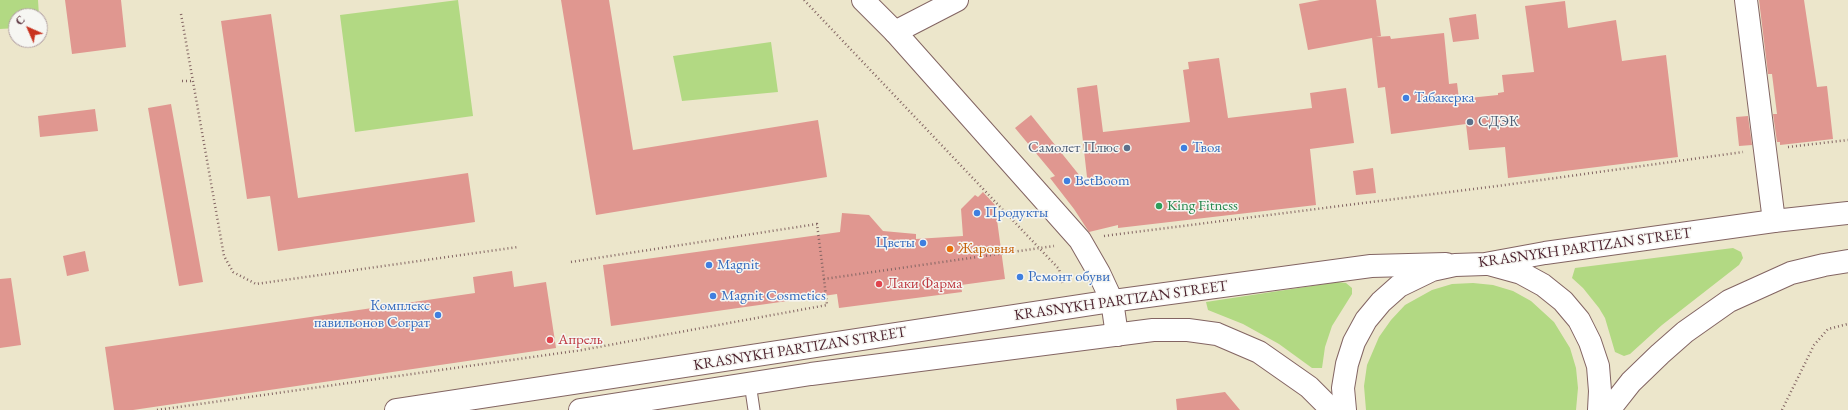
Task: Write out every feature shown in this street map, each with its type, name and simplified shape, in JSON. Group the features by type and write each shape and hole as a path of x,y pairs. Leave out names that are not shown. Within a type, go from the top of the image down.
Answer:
{"main road":[{"path":"863,0 895,32 1080,240 1099,273 1112,301 1117,335"},
{"path":"895,32 957,0"},
{"path":"1746,0 1774,221"},
{"name":"KRASNYKH PARTIZAN STREET","path":"396,410 1112,301 1371,266 1476,264 1774,221 1848,214"},
{"path":"1609,410 1631,382 1660,354 1685,332 1729,301 1791,273 1824,265 1848,262"},
{"path":"1345,410 1344,388 1350,353 1360,331 1373,310 1390,294 1415,277 1443,267 1476,264 1509,269 1532,279 1553,292 1571,310 1585,331 1595,354 1600,378 1599,410"},
{"name":"KRASNYKH PARTIZAN STREET","path":"580,410 750,383 1153,330 1188,330 1217,334 1232,338 1260,352 1296,377 1321,397 1332,410"}],"lane":[{"path":"750,383 754,410"}],"path":[{"path":"804,0 1059,269 1062,285 1099,273"},
{"path":"182,14 224,256 233,272 256,284 518,247"},
{"path":"182,81 193,81"},
{"path":"824,279 1040,249 1121,233 1505,185 1764,149 1848,140"},
{"path":"157,410 582,350 827,305 817,224 571,262"},
{"path":"1782,410 1814,345 1828,329 1848,324"}],"green space":[{"path":"0,0 38,0 38,8 8,8 8,28 0,29"},
{"path":"458,0 473,116 355,132 340,15"},
{"path":"771,42 778,92 682,101 673,56"},
{"path":"1733,248 1741,252 1743,258 1739,265 1662,325 1630,354 1624,356 1615,352 1605,318 1599,308 1583,288 1572,278 1575,268"},
{"path":"1338,282 1346,283 1352,288 1352,294 1332,326 1325,347 1322,368 1312,368 1279,344 1243,324 1208,310 1206,302"},
{"path":"1473,283 1493,285 1513,291 1531,301 1554,322 1570,348 1576,368 1578,388 1576,410 1366,410 1364,386 1367,365 1379,337 1391,320 1405,305 1432,290 1452,284"}],"building":[{"path":"65,0 121,0 126,47 72,54"},
{"path":"561,0 609,0 633,150 818,120 827,177 596,215"},
{"path":"1320,0 1376,0 1381,36 1376,37 1390,36 1391,39 1444,33 1449,84 1457,83 1459,99 1498,95 1498,93 1504,92 1502,75 1534,72 1525,6 1565,1 1568,28 1616,20 1622,61 1666,55 1678,157 1508,178 1505,147 1469,150 1466,124 1391,134 1385,87 1378,88 1372,38 1308,50 1299,4"},
{"path":"1759,0 1804,0 1817,87 1827,86 1833,139 1780,145 1780,142 1777,142 1773,114 1777,114 1772,74 1768,74"},
{"path":"271,14 298,198 468,173 475,222 278,251 270,196 247,199 221,21"},
{"path":"1476,14 1479,39 1453,42 1449,18"},
{"path":"1219,58 1228,118 1312,108 1310,93 1346,88 1354,143 1310,149 1316,205 1118,228 1118,225 1089,232 1074,209 1050,178 1055,176 1015,128 1031,115 1088,186 1077,88 1097,85 1103,132 1190,122 1183,70 1189,69 1188,62"},
{"path":"171,104 203,282 179,286 148,108"},
{"path":"95,109 98,131 40,137 38,116"},
{"path":"1748,116 1752,145 1739,146 1736,117"},
{"path":"1373,168 1376,193 1356,195 1353,171"},
{"path":"983,192 995,205 1005,279 961,285 962,292 839,308 837,294 611,326 603,265 840,232 842,213 869,215 883,231 916,234 916,239 963,236 961,209 975,195 978,197"},
{"path":"85,251 89,271 67,276 63,256"},
{"name":"Комплекс павильонов Сограт","path":"512,271 514,287 546,282 556,348 133,410 114,410 105,347 475,293 473,277"},
{"path":"11,278 21,345 0,348 0,279"},
{"path":"1225,392 1240,410 1177,410 1176,399"}],"place":[{"name":"Табакерка","path":"1406,98"},
{"name":"СДЭК","path":"1470,122"},
{"name":"Самолет Плюс","path":"1127,148"},
{"name":"Твоя","path":"1184,148"},
{"name":"BetBoom","path":"1067,181"},
{"name":"King Fitness","path":"1159,206"},
{"name":"Продукты","path":"977,213"},
{"name":"Цветы","path":"923,243"},
{"name":"Жаровня","path":"950,249"},
{"name":"Magnit","path":"709,265"},
{"name":"Ремонт обуви","path":"1020,277"},
{"name":"Лаки Фарма","path":"879,284"},
{"name":"Magnit Cosmetics","path":"713,296"},
{"name":"Комплекс павильонов Сограт","path":"438,315"},
{"name":"Апрель","path":"550,340"}]}
